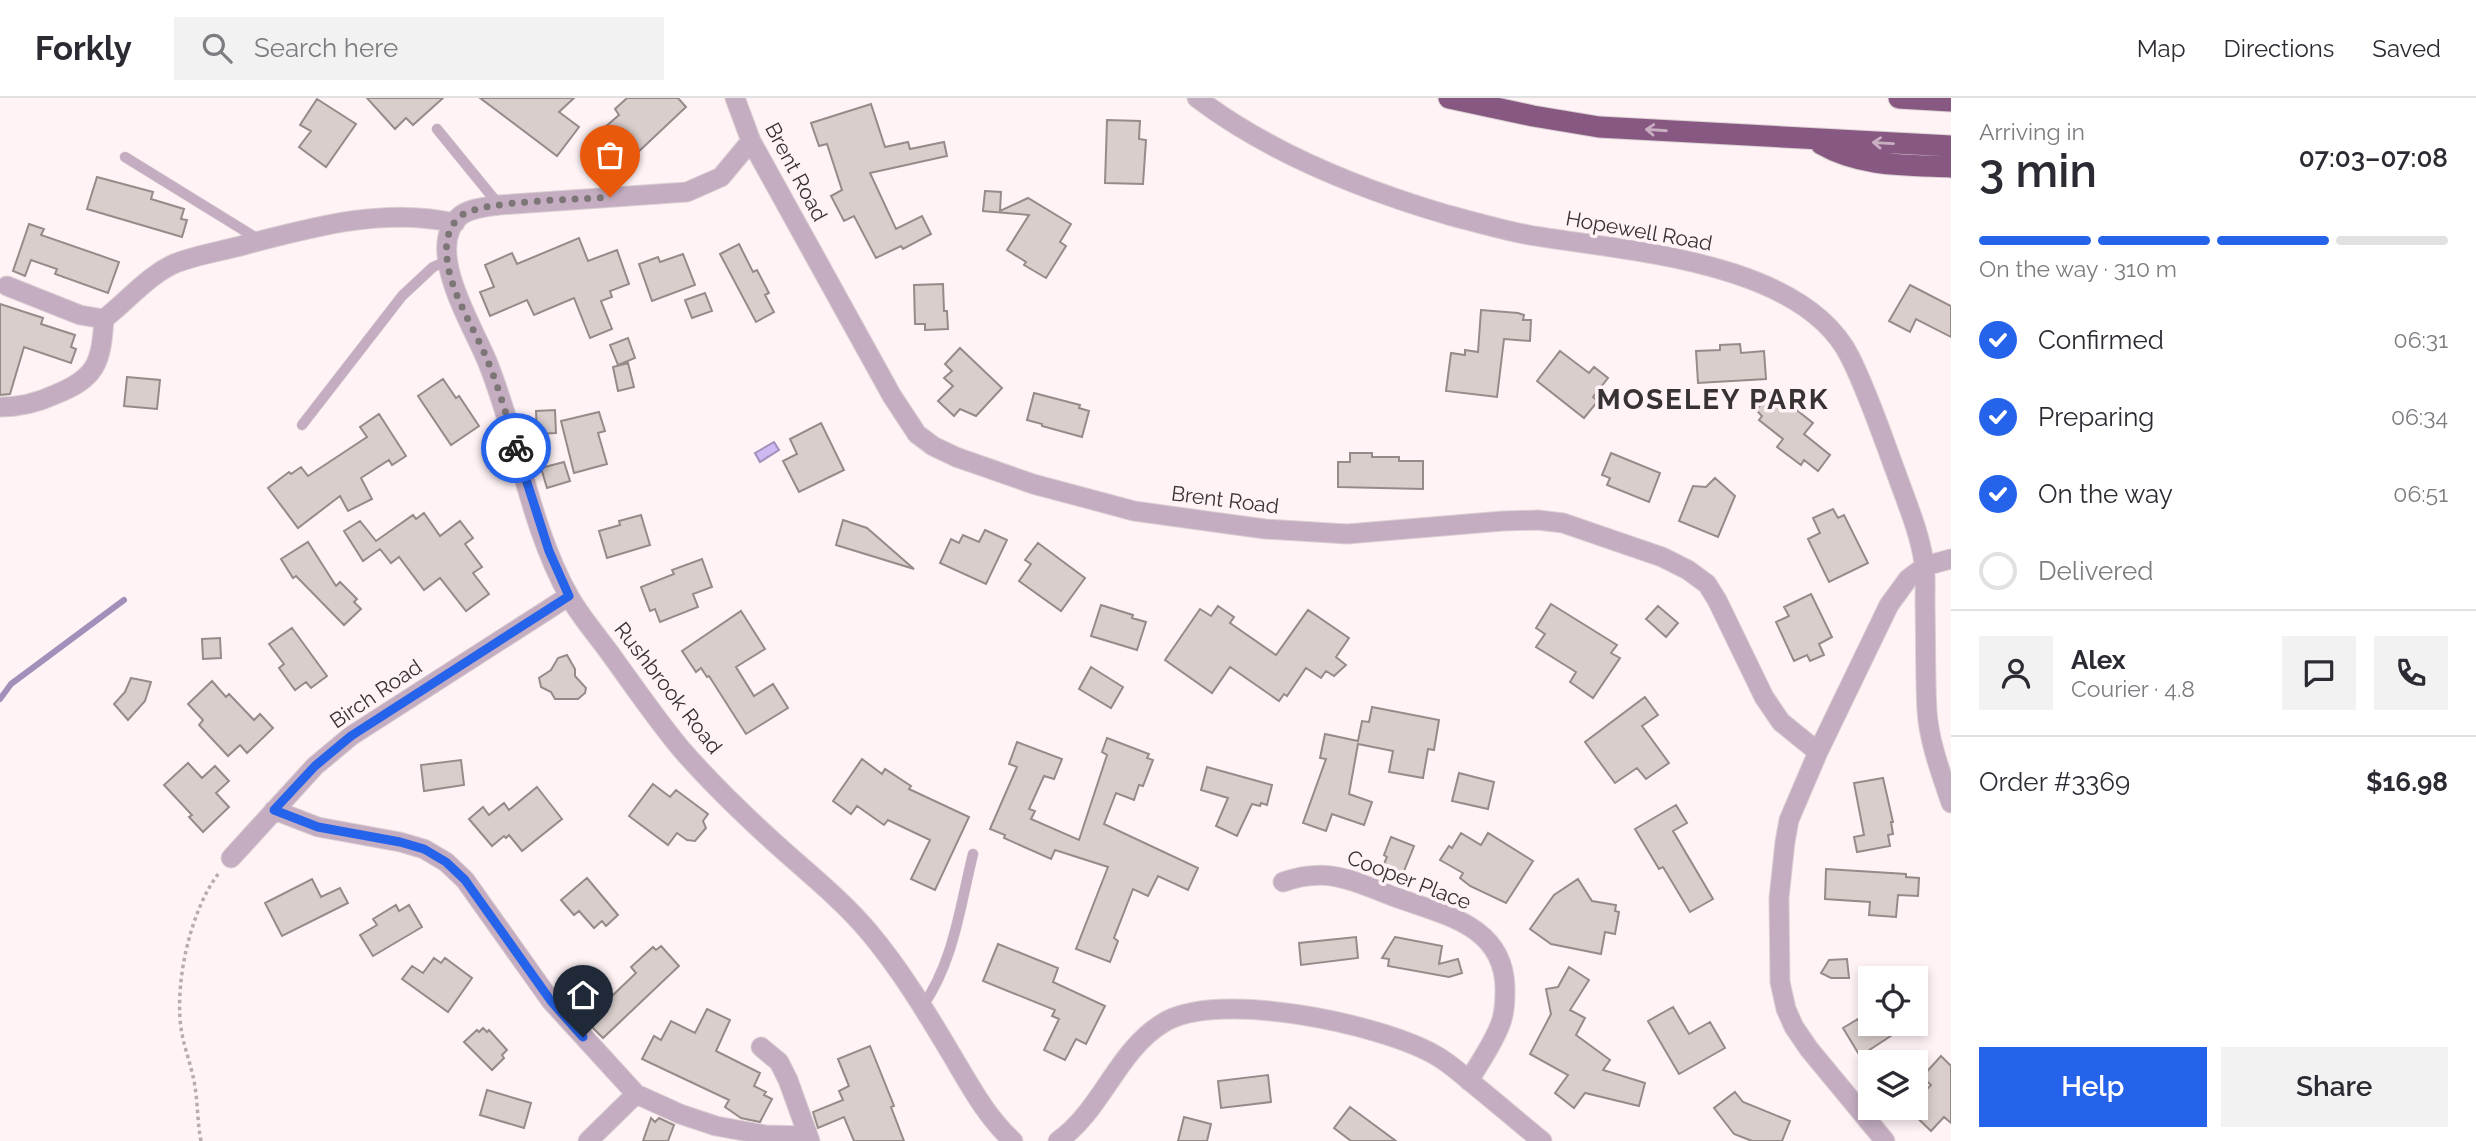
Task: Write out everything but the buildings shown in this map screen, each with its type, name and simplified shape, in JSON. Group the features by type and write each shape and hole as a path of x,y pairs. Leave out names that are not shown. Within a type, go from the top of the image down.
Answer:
{"highway":[{"path":"1449,98 1599,127 1951,146"},
{"path":"1899,98 1945,100"},
{"path":"1813,139 1852,159 1879,164 1951,167"}],"street":[{"name":"Brent Road","path":"735,98 751,141 898,406 917,433 933,446 1020,480 1074,496 1134,511 1265,529 1347,534 1538,520 1563,523 1591,532 1662,557 1688,570 1707,584 1764,697 1781,722 1818,752"},
{"name":"Hopewell Road","path":"1196,98 1213,111 1282,149 1366,188 1447,214 1524,234 1667,256 1721,268 1773,289 1811,311 1837,335 1850,355 1879,425 1918,534 1925,566 1927,714 1951,803"},
{"path":"0,407 38,402 76,386 90,376 98,360 104,318 162,270 176,263 367,217 404,216 455,223 460,216 474,210 499,205 687,192 720,177 751,141"},
{"name":"Rushbrook Road","path":"455,223 446,242 447,261 455,289 499,389 536,513 569,596 645,703 683,751 776,844 851,913 890,959 987,1112 1013,1141"},
{"path":"7,286 80,315 104,318"},
{"path":"1885,1141 1809,1049 1786,1009 1780,982 1779,898 1785,842 1789,820 1818,752 1889,605 1908,579 1925,566 1951,559"},
{"name":"Birch Road","path":"231,858 315,766 351,736 569,596"},
{"path":"274,810 318,827 424,849 446,862 465,880 566,1020 636,1094 680,1114 716,1126 766,1135 809,1138 779,1062 761,1047"},
{"name":"Cooper Place","path":"1283,882 1301,875 1319,873 1340,877 1456,920 1484,935 1497,951 1503,967 1505,1001 1500,1024 1469,1080"},
{"path":"1058,1141 1086,1116 1125,1060 1148,1035 1163,1023 1184,1014 1211,1008 1319,1018 1408,1041 1437,1056 1542,1141"},
{"path":"588,1141 636,1094"}],"lane":[{"path":"437,130 499,205"},
{"path":"125,156 261,241"},
{"path":"302,425 402,296 433,267 447,261"},
{"path":"922,1007 939,981 948,960 973,854"}],"path":[{"path":"201,1141 195,1083 182,1031 180,980 189,941 209,886 231,858"}],"shaded area":[{"path":"774,442 779,450 760,462 755,453"}],"waterway":[{"path":"0,699 11,684 124,600"}],"way so far":[{"path":"516,448 499,389 455,289 447,261 446,242 449,232 460,216 474,210 499,205 610,197"}],"district":[{"name":"MOSELEY PARK","path":"1713,399"}],"route":[{"path":"516,448 549,551 569,596 351,736 315,766 274,810 318,827 424,849 446,862 465,880 551,1001 583,1037"}]}
